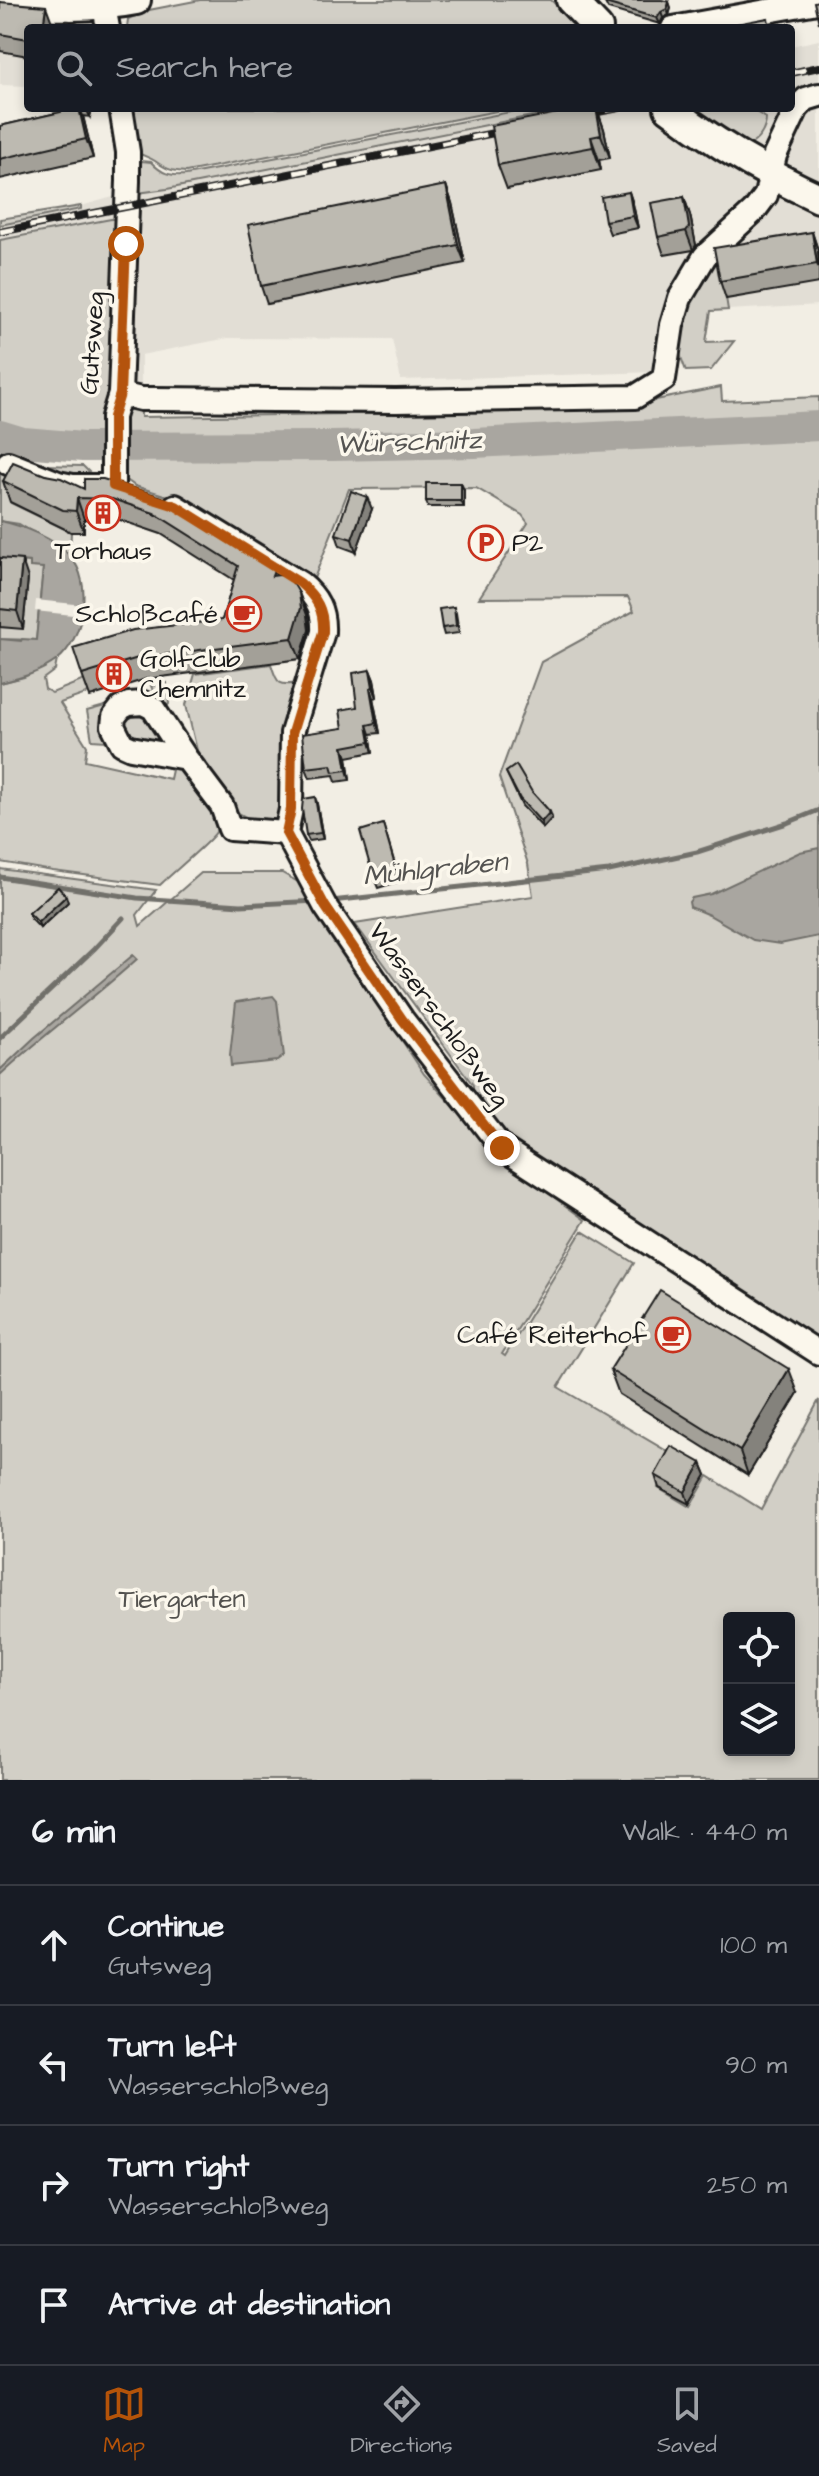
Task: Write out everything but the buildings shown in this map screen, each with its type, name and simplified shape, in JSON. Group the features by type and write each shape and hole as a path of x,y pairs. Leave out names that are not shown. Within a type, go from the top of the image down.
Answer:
{"main road":[{"path":"0,2 39,3 106,17 136,0"},
{"path":"571,0 594,24"},
{"path":"674,112 707,137 770,175 819,198"}],"street":[{"path":"695,24 812,3"},
{"path":"120,394 141,399 396,401 635,397 664,379 672,325 680,298 705,256 754,211 766,195 775,155 808,109 806,99 819,95"},
{"name":"Gutsweg","path":"113,479 113,417 120,394 128,181 128,152 122,112"},
{"path":"8,463 73,486 113,479 143,495 176,506 300,583 315,596 324,616 318,649 292,733 291,809 286,833 230,829 222,806 186,758"},
{"name":"Wasserschloßweg","path":"286,833 323,902 402,1019 502,1148 819,1353"}],"shaded area":[{"path":"0,15 54,24 24,24 24,86 0,85"},
{"path":"819,40 819,187 692,112 795,112 795,45"},
{"path":"551,112 657,112 744,175 819,209 819,305 728,310 721,266 655,372 401,380 392,339 228,338 141,355 141,390 131,385 136,193"},
{"path":"120,195 119,219 0,240 0,225 81,209 81,206"},
{"path":"0,521 38,534 64,550 77,567 84,595 79,625 66,651 44,668 0,683 0,639 36,640 43,568 30,567 30,562 0,559"},
{"path":"819,848 819,936 780,944 753,940 690,907 692,898 711,894 800,852"},
{"path":"133,955 137,959 0,1075 0,1070 34,1038"},
{"path":"273,996 277,1001 284,1056 277,1061 231,1066 236,1002"}],"green space":[{"path":"200,0 551,0 577,24 127,24 128,19 149,10"},
{"path":"132,112 492,112 186,172 169,169 136,151"},
{"path":"510,112 552,112 137,193 137,164 142,161 151,162 167,173 186,175"},
{"path":"692,112 756,112 766,118 758,139 747,146"},
{"path":"81,206 81,209 0,225 0,219"},
{"path":"119,219 115,393 106,437 29,430 0,424 0,240"},
{"path":"712,259 721,266 728,310 711,311 706,342 734,341 711,370 686,371 677,346 693,288"},
{"path":"721,387 722,401 819,397 819,1359 504,1147 473,1104 473,1085 355,924 533,896 528,864 499,777 541,662 634,611 628,597 479,598 528,523 522,515 476,488 349,489 313,581 301,573 300,568 274,552 266,555 177,499 135,486 121,476 119,416 125,410 141,408 141,417 626,406"},
{"path":"12,459 41,465 83,466 97,480 76,482 61,479"},
{"path":"0,470 23,479 11,503 71,532 70,555 19,524 0,521"},
{"path":"0,559 31,562 43,568 36,640 0,639"},
{"path":"57,660 55,670 43,679 45,689 52,693 84,680 89,693 60,703 87,746 85,760 170,779 175,756 203,793 215,815 217,824 213,836 160,885 0,862 0,683 24,677"},
{"path":"271,664 280,682 301,683 283,813 274,824 255,822 240,814 227,803 202,771 186,705 195,674"},
{"path":"167,683 169,704 162,712 151,686"},
{"path":"112,704 103,721 106,741 92,740 87,711"},
{"path":"139,715 155,724 175,748 161,747 126,734 124,722"},
{"name":"Tiergarten","path":"0,869 156,890 137,915 140,926 201,873 282,873 305,886 424,1074 498,1156 585,1220 502,1354 505,1356 582,1231 634,1263 558,1387 675,1456 658,1488 690,1507 708,1476 761,1509 819,1400 819,1780 0,1780"}],"pier":[{"path":"36,600 84,605 82,616 35,611"}],"waterway":[{"name":"Würschnitz","path":"0,435 23,442 83,447 333,446 474,443 819,426"},
{"name":"Mühlgraben","path":"331,901 609,871 697,852 819,810"},
{"name":"Mühlgraben","path":"0,877 137,898 241,905 317,901"},
{"path":"0,1038 123,918"}],"railway":[{"path":"795,72 819,67"},
{"path":"577,116 598,112"},
{"path":"0,232 514,129"}],"place":[{"name":"Torhaus","path":"103,513"},
{"name":"P2","path":"486,543"},
{"name":"Schloßcafé","path":"244,614"},
{"name":"Golfclub Chemnitz","path":"114,674"},
{"name":"Café Reiterhof","path":"673,1335"}],"route":[{"path":"126,244 120,394 113,417 113,486 176,506 300,583 315,596 324,616 323,632 292,733 291,809 286,833 325,906 402,1019 502,1148"}]}
